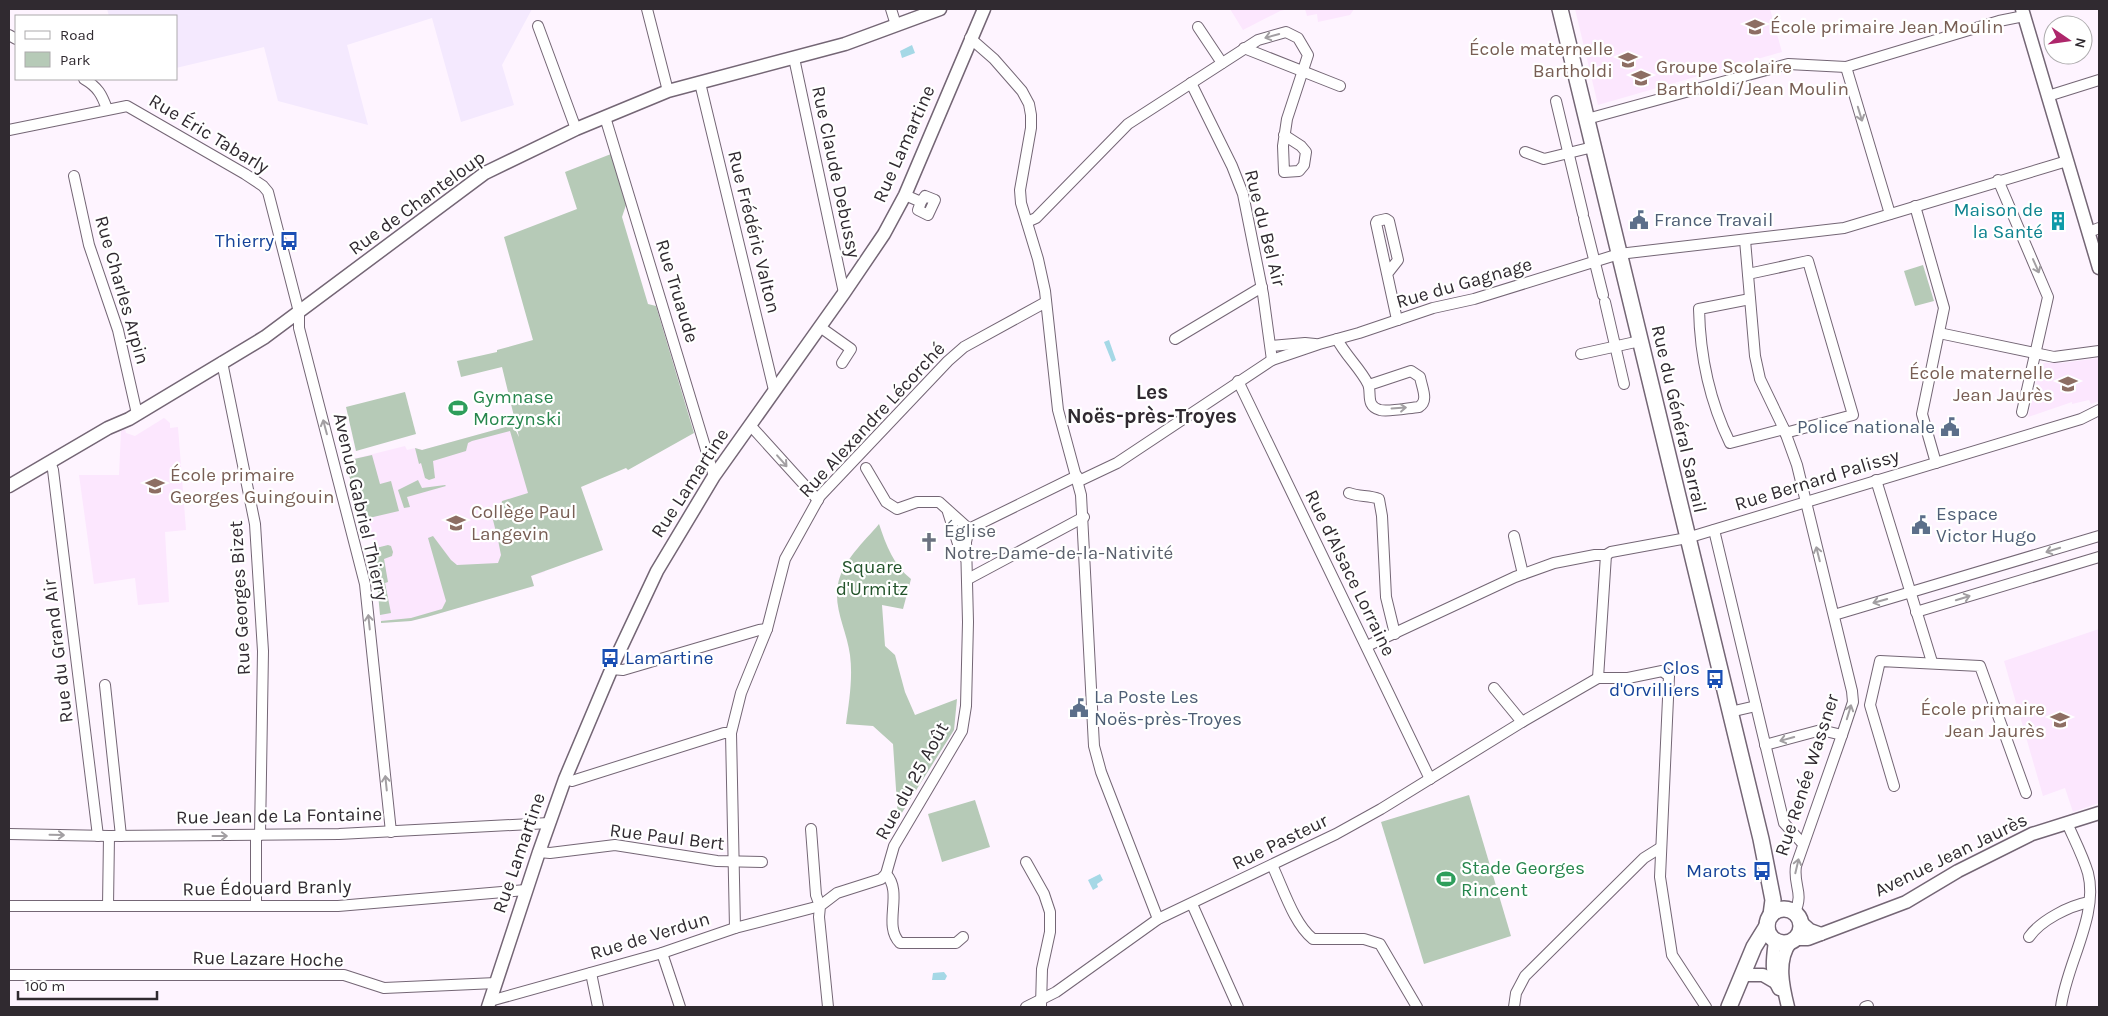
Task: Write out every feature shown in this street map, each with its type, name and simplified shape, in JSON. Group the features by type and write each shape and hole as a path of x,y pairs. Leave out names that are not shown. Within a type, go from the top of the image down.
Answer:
{"main road":[{"name":"Rue du Général Sarrail","path":"1560,9 1761,839 1773,900 1769,920"},
{"name":"Rue du Général Sarrail","path":"1761,839 1777,889 1794,914"},
{"path":"1729,1007 1763,946 1769,941 1784,941 1802,928 1794,914 1775,911 1754,947 1744,978"},
{"path":"1769,920 1770,936 1784,941"}],"street":[{"path":"647,9 668,91"},
{"path":"890,9 896,25"},
{"name":"Rue de Chanteloup","path":"9,486 108,428 137,414 264,337 485,173 576,129 668,91 845,44 940,9"},
{"name":"Rue Lamartine","path":"489,1004 565,779 611,669 657,571 714,476 875,248 905,196 970,38 984,9"},
{"path":"1587,119 1788,64 1846,67 2023,12 2067,161 2094,230 2099,268"},
{"path":"538,26 576,129"},
{"path":"1198,27 1222,63"},
{"path":"1027,222 1036,218 1128,124 1244,48 1258,40 1286,32 1298,38 1308,55 1287,119 1284,135"},
{"path":"970,38 994,59 1022,91 1029,104 1031,128 1020,190 1021,204 1038,259 1046,302 1058,410 1078,478 1084,517 1094,746 1101,772 1158,919"},
{"path":"1244,48 1340,86"},
{"name":"Rue Claude Debussy","path":"794,58 844,293"},
{"path":"1846,67 1890,214"},
{"path":"86,80 95,85 101,92 107,109"},
{"path":"2048,96 2099,80"},
{"name":"Rue Frédéric Valton","path":"700,83 774,390"},
{"name":"Rue du Bel Air","path":"1191,83 1232,166 1243,194 1262,286 1272,360"},
{"path":"1556,101 1624,384"},
{"name":"Rue Éric Tabarly","path":"9,130 127,106 263,186 270,199 299,312"},
{"name":"Rue Truaude","path":"605,117 714,476"},
{"path":"1525,152 1544,159 1593,147"},
{"name":"Rue du Gagnage","path":"968,532 1078,478 1117,463 1272,360 1319,344 1619,254 1840,229 1998,180 2067,161"},
{"name":"Rue Charles Arpin","path":"74,176 89,246 118,330 137,414"},
{"path":"1998,180 2047,291 2048,302 2022,412"},
{"path":"905,196 921,202"},
{"path":"1915,206 1944,308 1922,414 1936,463"},
{"name":"Rue Renée Wassner","path":"1745,240 1754,356 1760,380 1784,431 1797,465 1852,690 1852,702 1842,735 1803,844 1795,875 1800,896 1794,914"},
{"path":"1748,274 1808,261 1853,415 1730,443 1720,422 1704,371 1700,342 1699,309 1750,300"},
{"path":"1388,274 1398,320"},
{"path":"1175,339 1262,286"},
{"name":"Rue Alexandre Lécorché","path":"735,928 731,734 741,693 767,629 785,559 818,500 948,361 964,347 1046,302"},
{"name":"Avenue Gabriel Thierry","path":"299,312 299,328 365,584 391,832"},
{"path":"820,327 851,349 842,363"},
{"path":"1939,333 2054,356 2099,351"},
{"path":"1336,339 1369,385 1369,400 1373,406 1379,410 1419,407 1425,400 1420,378 1411,371 1369,385"},
{"path":"1581,354 1640,341"},
{"name":"Rue du Gagnage","path":"1271,346 1305,343 1319,344"},
{"name":"Rue Georges Bizet","path":"222,362 255,524 263,651 256,906"},
{"name":"Rue d'Alsace Lorraine","path":"1238,381 1430,780"},
{"name":"Rue Bernard Palissy","path":"1367,646 1523,574 1554,563 1595,555 1606,555 1611,552 1687,538 2081,419 2099,410"},
{"path":"750,425 818,500"},
{"name":"Rue du Grand Air","path":"50,462 53,470 98,836"},
{"path":"866,468 886,502 897,509 917,502 939,502 968,532"},
{"path":"1876,480 1932,662"},
{"path":"1349,493 1356,496 1370,496 1379,499 1382,516 1386,597 1395,634"},
{"path":"947,509 954,533 967,560"},
{"path":"968,579 1084,517"},
{"name":"Rue du Général Sarrail","path":"1714,530 1784,823 1803,844"},
{"path":"954,533 968,532"},
{"name":"Rue du 25 Août","path":"886,874 894,846 962,731 966,706 968,532"},
{"path":"1514,536 1523,574"},
{"path":"1834,615 2099,536"},
{"path":"1606,555 1598,678 1628,678 1662,671 1668,676 1660,877 1672,956 1706,1007"},
{"path":"1916,612 2099,557"},
{"path":"611,669 623,670 758,630 767,629"},
{"path":"1894,786 1870,705 1880,661 1932,662 1980,666 2026,793"},
{"name":"Rue Pasteur","path":"1026,1007 1038,1005 1095,966 1158,919 1336,834 1430,780 1522,722 1598,678"},
{"path":"105,685 121,836"},
{"path":"1494,688 1522,722"},
{"path":"1730,712 1756,706"},
{"path":"1765,745 1821,730 1842,735"},
{"path":"565,779 572,780 724,734 731,734"},
{"name":"Avenue Jean Jaurès","path":"1784,941 1804,940 1906,902 1958,870 2032,834 2099,813"},
{"name":"Rue Jean de La Fontaine","path":"9,834 258,836 391,832 549,823"},
{"path":"2061,1007 2063,988 2087,918 2090,892 2088,874 2067,823"},
{"path":"811,829 816,895 820,906 819,917 828,1007"},
{"path":"108,906 109,836"},
{"name":"Rue Paul Bert","path":"539,852 550,853 615,845 733,862 762,862"},
{"path":"1514,1007 1516,993 1525,976 1644,858 1660,848"},
{"path":"1026,862 1041,887 1050,912 1050,932 1042,969 1038,1005"},
{"path":"1272,865 1299,922 1307,934 1314,939 1364,939 1380,944 1417,1007"},
{"path":"820,906 837,893 874,883 886,874 893,886 893,927 895,938 900,943 956,943 963,937"},
{"name":"Rue Édouard Branly","path":"9,906 338,906 526,890"},
{"path":"2029,937 2034,929 2064,911 2089,902"},
{"path":"1192,904 1238,1007"},
{"name":"Rue de Verdun","path":"489,1004 662,953 735,928 820,906"},
{"path":"1794,914 1810,930 1821,934"},
{"path":"1775,982 1772,960 1784,941"},
{"path":"1784,941 1785,951 1782,966 1788,1007"},
{"path":"662,953 680,1007"},
{"path":"591,974 598,1007"},
{"name":"Rue Lazare Hoche","path":"9,975 344,975 384,988 496,983"},
{"path":"1744,978 1763,975 1775,982 1785,994"}],"shaded area":[{"path":"107,9 532,9 502,65 514,105 461,122 432,18 347,45 368,125 278,101 264,47 178,68 178,15 109,15"},
{"path":"1230,9 1288,9 1280,11 1243,30"},
{"path":"1305,9 1354,9 1350,15 1318,22 1317,14 1307,16"},
{"name":"Groupe Scolaire Bartholdi/Jean Moulin","path":"1575,9 1770,9 1782,52 1598,105"},
{"name":"École maternelle Jean Jaurès","path":"2099,358 2099,401 2091,404 2089,400 2072,404 2072,402 2028,417 2040,368 2044,363 2062,363"},
{"name":"École primaire Georges Guingouin","path":"164,418 170,423 170,428 178,427 186,530 165,532 169,602 138,605 135,578 94,584 79,475 119,475 121,431 125,429 126,433 135,436"},
{"name":"Collège Paul Langevin","path":"513,425 520,441 545,572 531,576 534,586 411,621 381,623 377,583 371,557 376,548 365,514 359,511 345,461 405,446 407,450 415,448 422,450"},
{"name":"École primaire Jean Jaurès","path":"2099,629 2099,803 2073,812 2065,788 2043,796 2004,661"}],"green space":[{"path":"611,154 626,205 622,217 648,304 656,306 694,433 628,470 626,468 581,487 603,550 531,576 534,586 411,621 381,623 381,621 411,618 442,609 446,601 428,538 433,536 457,565 498,563 501,555 498,540 502,539 509,542 514,539 514,531 508,528 502,531 501,536 497,536 492,516 500,511 502,501 528,493 510,431 472,441 468,443 466,451 433,461 435,478 429,480 425,478 415,448 422,450 513,425 519,437 502,367 461,377 457,361 497,352 497,350 533,340 504,237 577,209 565,172"},
{"path":"1923,265 1934,301 1915,306 1904,271"},
{"path":"405,392 416,434 356,451 346,407"},
{"path":"372,455 380,484 391,481 399,511 369,518 365,512 359,511 345,461"},
{"path":"418,480 422,488 446,486 407,497 410,507 404,508 398,490"},
{"name":"Square d'Urmitz","path":"879,524 895,561 911,579 903,609 882,605 885,646 895,655 905,692 915,715 957,699 954,730 898,819 893,744 873,726 846,724 851,664 837,602 838,584 844,567"},
{"path":"391,546 393,552 392,556 384,559 388,582 385,583 391,613 380,615 377,583 371,557 376,548"},
{"name":"Stade Georges Rincent","path":"1469,795 1511,936 1424,964 1381,822"},
{"path":"975,800 990,847 942,862 928,814"}],"water":[{"path":"912,45 915,53 902,58 900,51"},
{"path":"1109,340 1116,360 1112,362 1104,342"},
{"path":"1100,874 1103,880 1093,890 1088,880"},
{"path":"944,972 947,976 945,980 932,980 933,973"}],"place":[{"name":"École primaire Jean Moulin","path":"1755,27"},
{"name":"École maternelle Bartholdi","path":"1628,60"},
{"name":"Groupe Scolaire Bartholdi/Jean Moulin","path":"1641,78"},
{"name":"France Travail","path":"1639,220"},
{"name":"Maison de la Santé","path":"2058,221"},
{"name":"Thierry","path":"289,241"},
{"name":"École maternelle Jean Jaurès","path":"2068,384"},
{"name":"Gymnase Morzynski","path":"458,408"},
{"name":"Police nationale","path":"1950,427"},
{"name":"École primaire Georges Guingouin","path":"155,486"},
{"name":"Collège Paul Langevin","path":"456,523"},
{"name":"Espace Victor Hugo","path":"1921,525"},
{"name":"Église Notre-Dame-de-la-Nativité","path":"929,542"},
{"name":"Lamartine","path":"610,658"},
{"name":"Clos d'Orvilliers","path":"1715,679"},
{"name":"La Poste Les Noës-près-Troyes","path":"1079,708"},
{"name":"École primaire Jean Jaurès","path":"2060,720"},
{"name":"Marots","path":"1762,871"},
{"name":"Stade Georges Rincent","path":"1446,879"}],"district":[{"name":"Les Noës-près-Troyes","path":"1152,404"}]}
